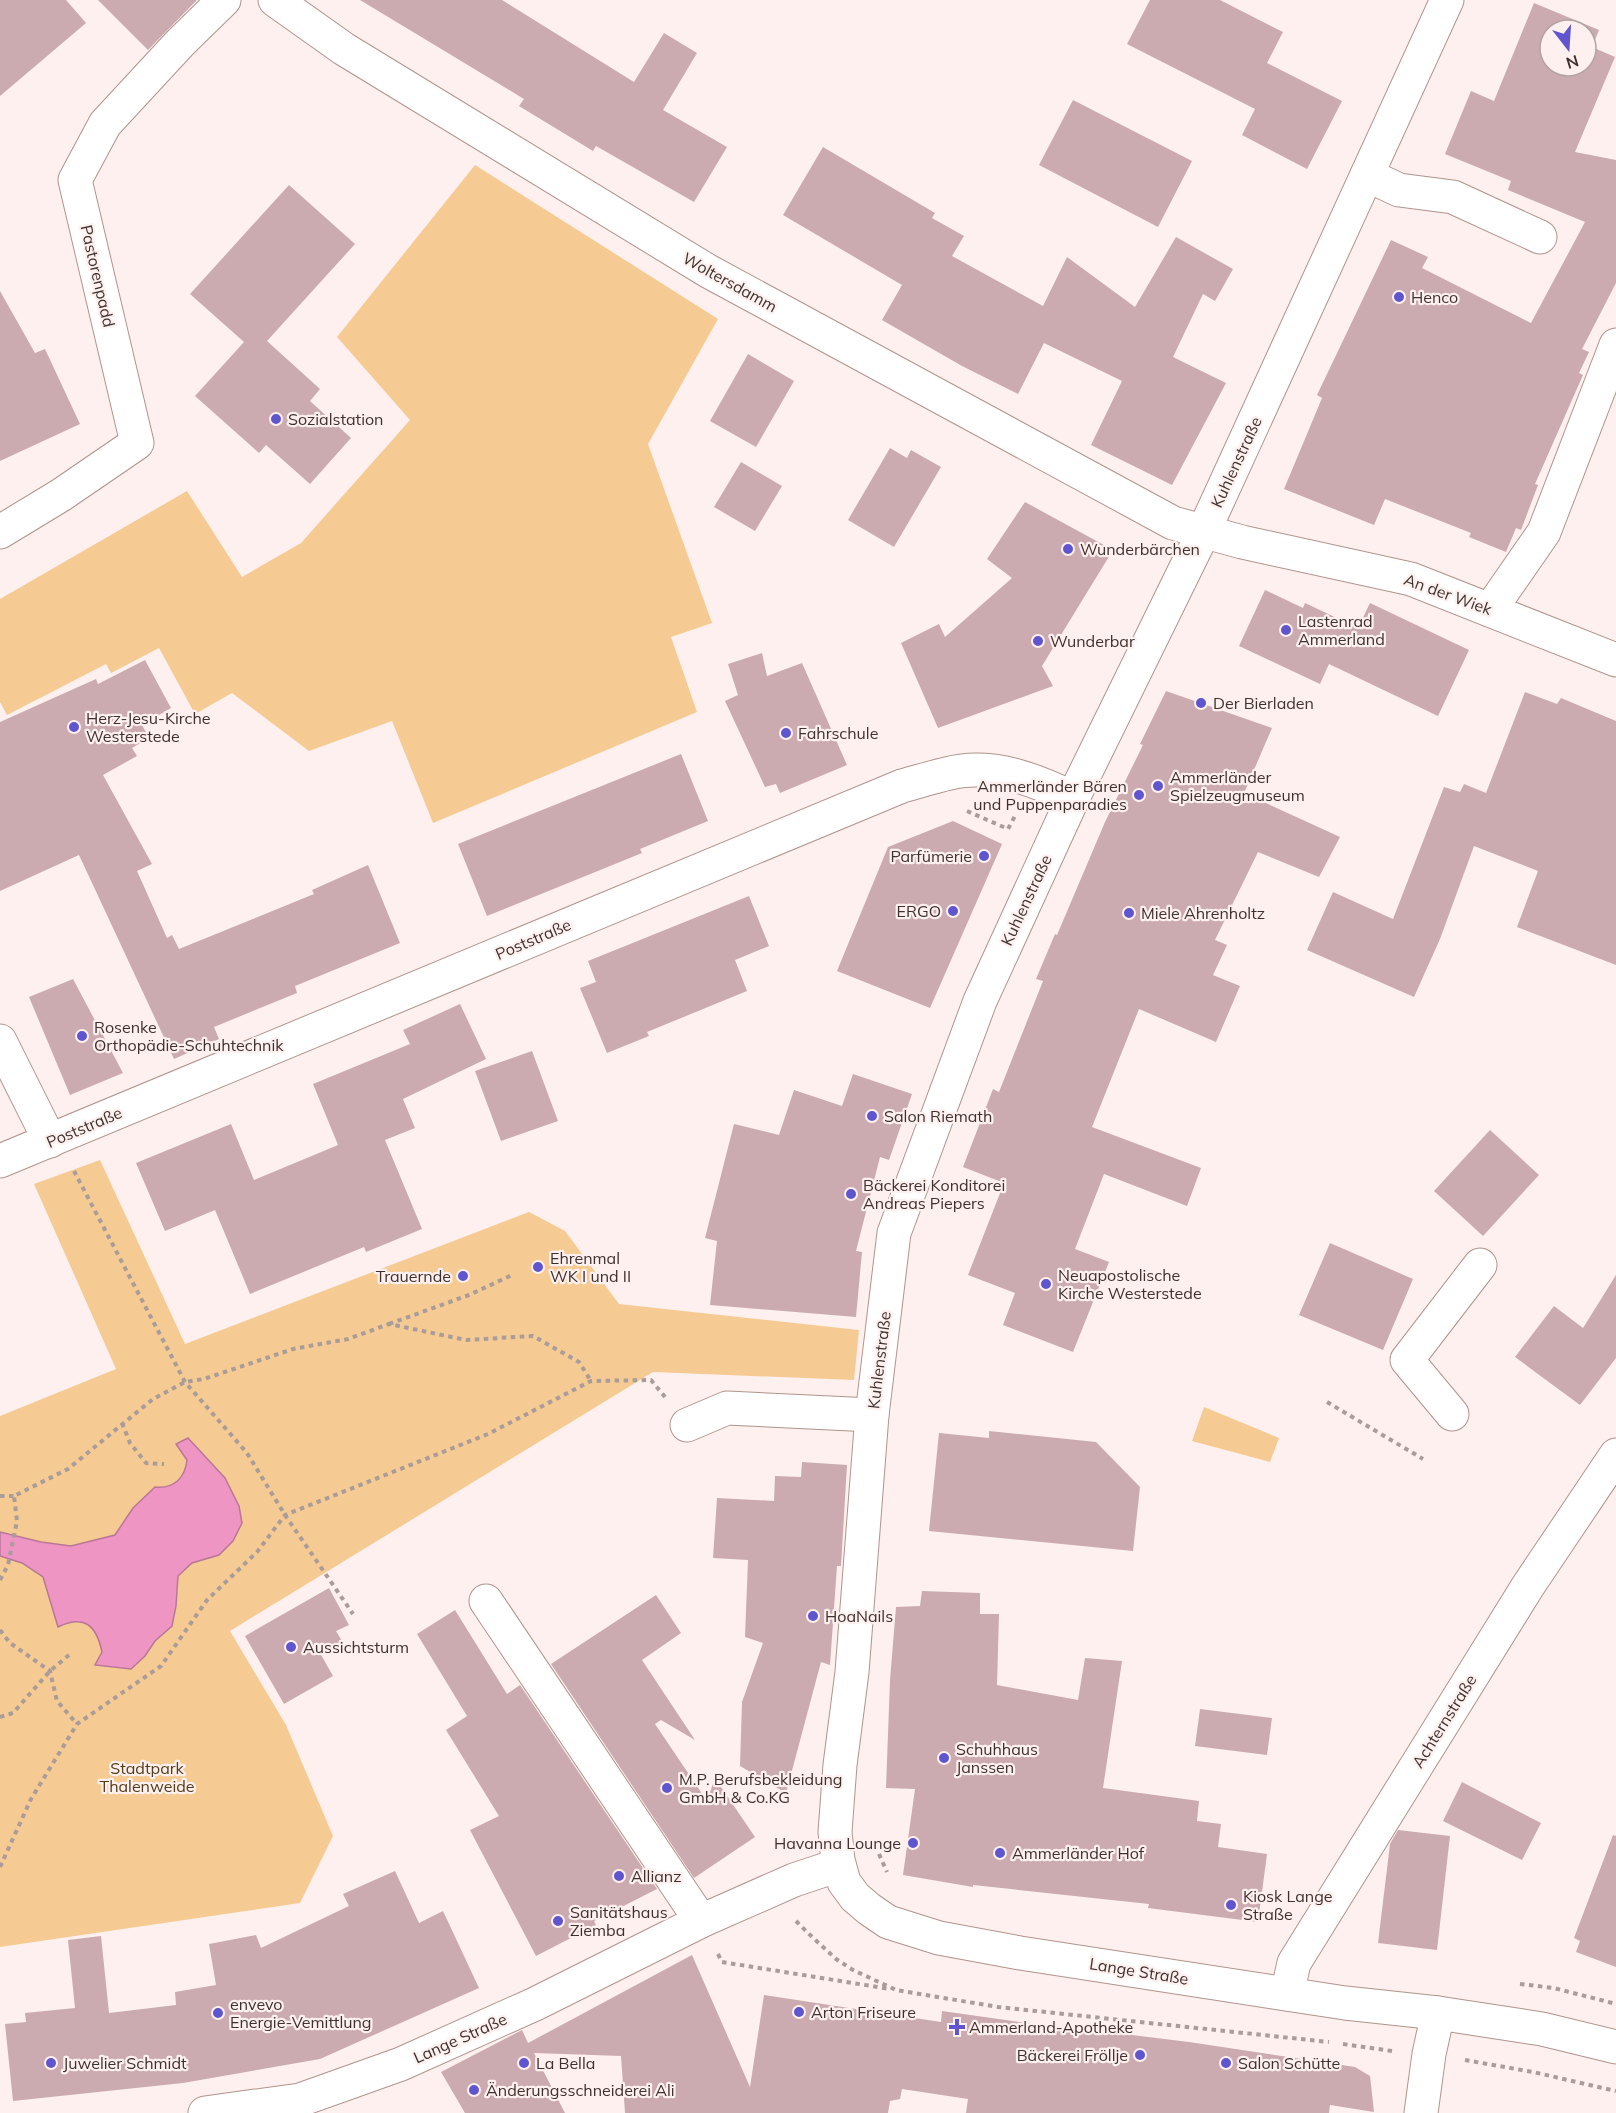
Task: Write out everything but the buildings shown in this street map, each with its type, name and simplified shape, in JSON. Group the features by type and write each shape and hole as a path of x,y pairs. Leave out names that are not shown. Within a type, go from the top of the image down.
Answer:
{"street":[{"name":"Pastorenpadd","path":"0,532 61,495 137,443 75,180 105,124 180,43 224,0"},
{"name":"Woltersdamm","path":"275,0 344,49 708,271 1173,523 1203,533"},
{"name":"Kuhlenstraße","path":"839,1865 836,1832 839,1777 852,1672 872,1415 894,1233 980,1001 1072,798 1203,533 1447,0"},
{"path":"1367,175 1399,190 1453,197 1540,237"},
{"path":"1490,610 1544,532 1616,345"},
{"name":"An der Wiek","path":"1203,533 1412,579 1616,660"},
{"name":"Poststraße","path":"0,1161 60,1152 902,786 961,771 1003,772 1035,780 1072,798"},
{"path":"0,1041 60,1152"},
{"path":"1452,1414 1407,1360 1479,1265"},
{"path":"687,1425 727,1407 872,1415"},
{"name":"Achternstraße","path":"1287,1994 1294,1963 1300,1953 1516,1605 1616,1455"},
{"path":"486,1601 701,1921"},
{"name":"Lange Straße","path":"206,2113 300,2100 401,2064 535,2004 701,1921 794,1880 839,1865 844,1882 855,1897 888,1922 939,1938 1020,1953 1287,1994 1542,2029 1616,2047"},
{"path":"1421,2113 1429,2054 1438,2013"}],"path":[{"path":"60,1152 185,1382 247,1453 285,1515 353,1614"},
{"path":"0,1496 14,1497 68,1469 153,1399 185,1382 293,1349 348,1339 469,1295 512,1275"},
{"path":"389,1324 466,1340 533,1336 579,1362 591,1381"},
{"path":"0,1868 31,1799 77,1724 161,1666 207,1600 257,1552 285,1515 488,1434 591,1381 651,1380 687,1425"},
{"path":"1327,1402 1423,1459"},
{"path":"122,1423 130,1443 146,1463 164,1464"},
{"path":"0,1580 8,1565 17,1521 14,1497"},
{"path":"0,1630 10,1642 50,1671 57,1701 77,1724"},
{"path":"0,1717 13,1713 50,1671 69,1655"},
{"path":"770,1891 808,1934 836,1959 853,1970 896,1990"},
{"path":"701,1921 722,1962 998,2007 1429,2054 1533,2072 1616,2091"}],"green space":[{"path":"475,165 718,319 648,444 712,623 671,637 697,712 433,823 392,721 309,751 232,693 195,714 159,648 111,673 106,664 7,715 0,702 0,599 187,491 242,577 301,543 410,420 337,337"},
{"name":"Stadtpark Thalenweide","path":"100,1160 185,1344 529,1212 565,1231 619,1304 859,1330 854,1380 653,1372 230,1631 286,1725 333,1836 300,1903 0,1947 0,1416 116,1369 34,1184"},
{"path":"1204,1407 1279,1438 1270,1462 1192,1441"}],"shaded area":[{"path":"188,1438 225,1478 239,1506 242,1523 233,1541 219,1555 192,1563 178,1576 172,1626 155,1641 145,1656 131,1669 95,1665 102,1652 92,1629 88,1624 82,1622 67,1623 58,1627 43,1577 22,1563 0,1556 0,1532 41,1542 71,1546 115,1535 133,1508 155,1487 168,1486 181,1477 187,1460 176,1444"}],"place":[{"name":"Henco","path":"1399,297"},
{"name":"Sozialstation","path":"276,419"},
{"name":"Wunderbärchen","path":"1068,549"},
{"name":"Lastenrad Ammerland","path":"1286,630"},
{"name":"Wunderbar","path":"1038,641"},
{"name":"Der Bierladen","path":"1201,703"},
{"name":"Herz-Jesu-Kirche Westerstede","path":"74,727"},
{"name":"Fahrschule","path":"786,733"},
{"name":"Ammerländer Spielzeugmuseum","path":"1158,786"},
{"name":"Ammerländer Bären und Puppenparadies","path":"1139,795"},
{"name":"Parfümerie","path":"984,856"},
{"name":"ERGO","path":"953,911"},
{"name":"Miele Ahrenholtz","path":"1129,913"},
{"name":"Rosenke Orthopädie-Schuhtechnik","path":"82,1036"},
{"name":"Salon Riemath","path":"872,1116"},
{"name":"Bäckerei Konditorei Andreas Piepers","path":"851,1194"},
{"name":"Ehrenmal WK I und II","path":"538,1267"},
{"name":"Trauernde","path":"463,1276"},
{"name":"Neuapostolische Kirche Westerstede","path":"1046,1284"},
{"name":"HoaNails","path":"813,1616"},
{"name":"Aussichtsturm","path":"291,1647"},
{"name":"Schuhhaus Janssen","path":"944,1758"},
{"name":"M.P. Berufsbekleidung GmbH & Co.KG","path":"667,1788"},
{"name":"Havanna Lounge","path":"913,1843"},
{"name":"Ammerländer Hof","path":"1000,1853"},
{"name":"Allianz","path":"619,1876"},
{"name":"Kiosk Lange Straße","path":"1231,1905"},
{"name":"Sanitätshaus Ziemba","path":"558,1921"},
{"name":"Arton Friseure","path":"799,2012"},
{"name":"envevo Energie-Vemittlung","path":"218,2013"},
{"name":"Ammerland-Apotheke","path":"957,2027"},
{"name":"Bäckerei Fröllje","path":"1140,2055"},
{"name":"Juwelier Schmidt","path":"51,2063"},
{"name":"La Bella","path":"524,2063"},
{"name":"Salon Schütte","path":"1226,2063"},
{"name":"Änderungsschneiderei Ali","path":"474,2090"}]}
